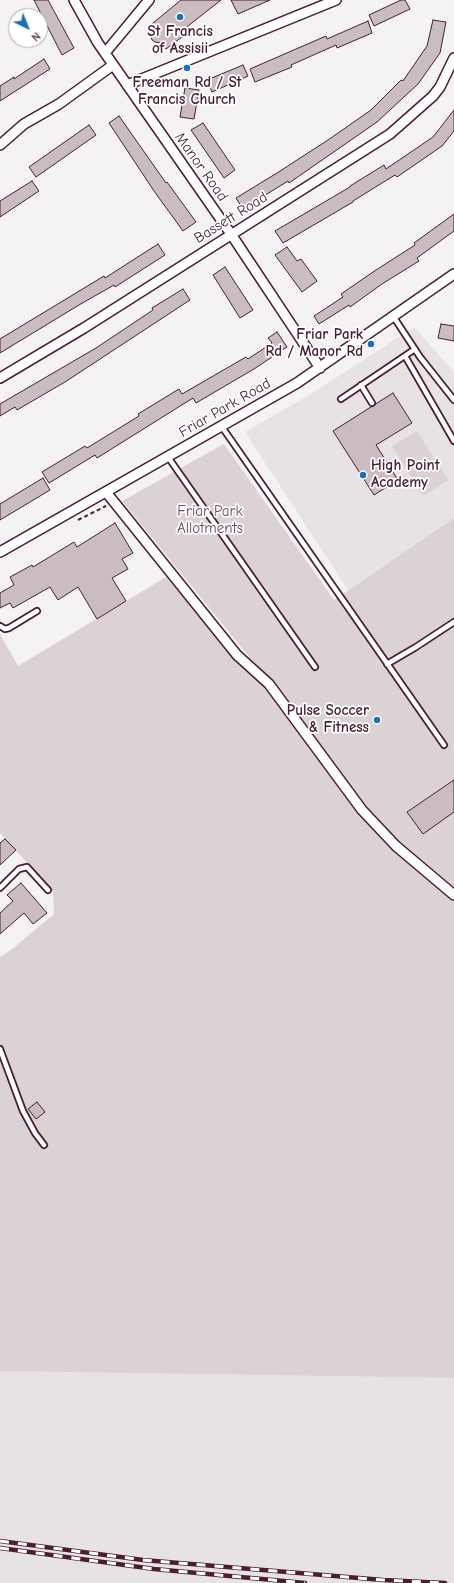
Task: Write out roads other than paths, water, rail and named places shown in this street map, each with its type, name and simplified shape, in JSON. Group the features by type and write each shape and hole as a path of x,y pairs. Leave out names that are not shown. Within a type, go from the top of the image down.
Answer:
{"street":[{"name":"Manor Road","path":"74,0 87,26 127,86 231,234 320,368"},
{"path":"105,53 148,0"},
{"path":"127,86 336,0"},
{"name":"Bassett Road","path":"0,378 84,328 390,134 433,96 440,87 454,58"},
{"path":"0,145 24,124 59,104 113,65"},
{"name":"Friar Park Road","path":"0,552 222,427 320,368 393,316 452,279"},
{"path":"106,492 237,655 269,684 362,810 396,846 454,895"}],"lane":[{"path":"393,316 415,349 454,400"},
{"path":"342,399 415,349"},
{"path":"405,356 454,442"},
{"path":"361,385 372,403"},
{"path":"222,427 444,745"},
{"path":"168,457 315,667"},
{"path":"0,626 5,629 9,628 37,611"},
{"path":"387,664 454,622"},
{"path":"0,888 19,869 27,867 48,890"},
{"path":"0,1049 23,1111 35,1133 44,1145"}],"railway":[{"path":"0,1541 143,1560 383,1580 445,1583"},
{"path":"0,1548 154,1569 305,1583"}],"place":[{"name":"St Francis of Assisii","path":"180,17"},
{"name":"Freeman Rd / St Francis Church","path":"187,68"},
{"name":"Friar Park Rd / Manor Rd","path":"371,344"},
{"name":"High Point Academy","path":"363,475"},
{"name":"Pulse Soccer & Fitness","path":"377,720"}],"park label":[{"name":"Friar Park Allotments","path":"210,520"}]}
